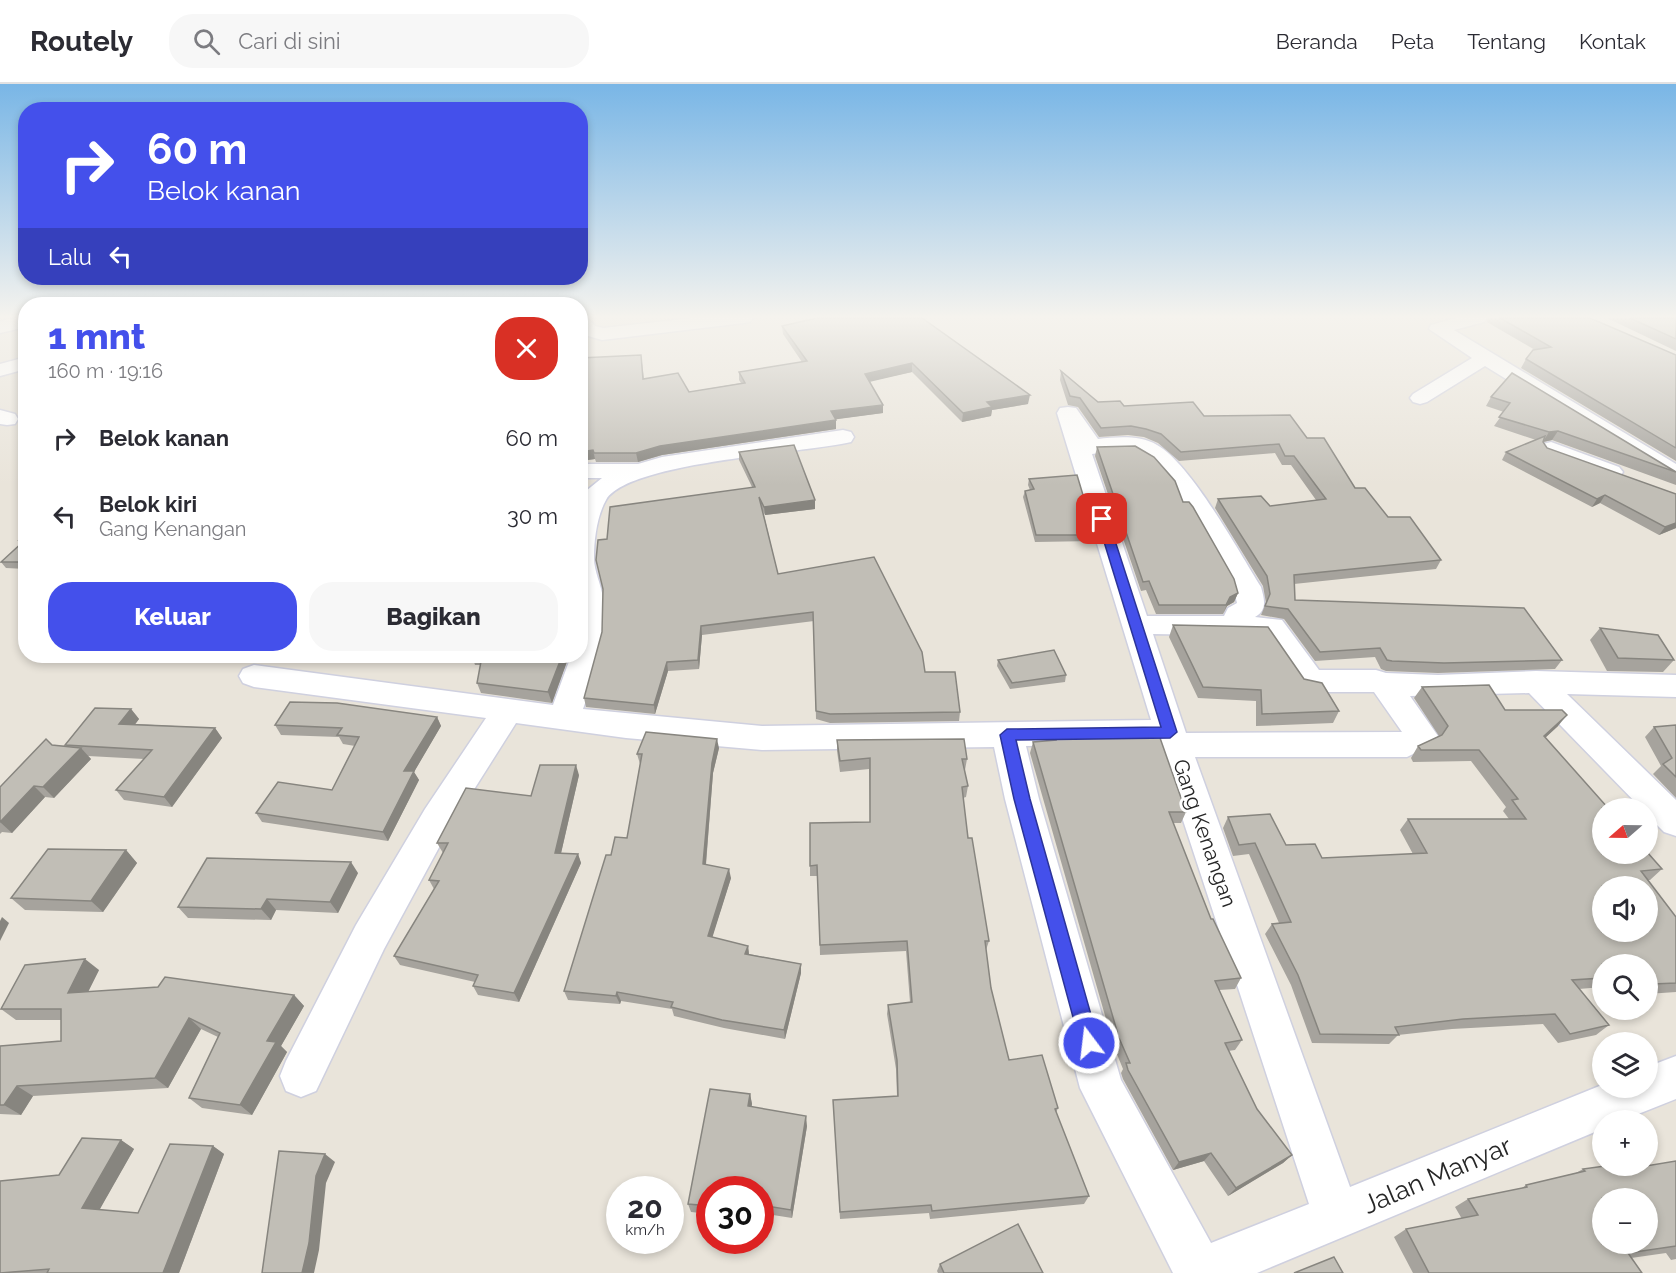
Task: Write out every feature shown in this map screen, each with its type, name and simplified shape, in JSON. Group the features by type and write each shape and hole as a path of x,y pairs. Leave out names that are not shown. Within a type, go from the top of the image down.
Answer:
{"street":[{"path":"1420,398 1460,373"},
{"path":"1514,373 1676,474"},
{"name":"Gang Kenangan","path":"1237,625 1238,614 1250,608 1251,599 1247,587 1181,483 1163,460 1154,452 1141,446 1092,447 1068,413 1172,739 1337,1217"},
{"path":"588,471 636,470 843,437"},
{"path":"1551,449 1632,479"},
{"path":"588,516 595,496 613,480 636,470"},
{"path":"1654,487 1676,495"},
{"path":"588,592 590,627 588,639"},
{"path":"1136,625 1272,627 1311,681 1376,681 1385,684 1438,686 1536,682 1676,687"},
{"path":"564,718 584,663"},
{"path":"254,676 626,726 762,738 1007,735 1407,745 1422,736 1385,684"},
{"path":"1536,682 1676,822"},
{"path":"300,1076 370,937 431,829 507,711"},
{"path":"1007,735 1022,799 1102,1088 1199,1273"},
{"name":"Jalan Manyar","path":"1199,1273 1676,1077"}],"building":[{"path":"588,373 643,373 643,379 678,373 689,392 745,383 740,373 867,373 865,374 883,405 831,411 836,420 660,446 636,453 594,453 593,450 588,451"},
{"path":"923,373 1000,373 1030,395 987,402 992,407 963,413"},
{"path":"1062,373 1098,402 1120,401 1124,406 1193,402 1204,416 1290,415 1307,438 1324,438 1355,488 1365,488 1388,517 1410,517 1441,560 1294,575 1295,600 1524,608 1562,660 1444,663 1387,660 1380,648 1320,652 1288,609 1265,606 1270,594 1267,576 1218,499 1261,496 1270,506 1326,499 1294,456 1285,456 1279,444 1181,452 1161,434 1146,429 1131,426 1101,428 1080,398 1070,396"},
{"path":"1513,373 1676,472 1558,431 1549,432 1499,417 1510,403 1491,397"},
{"path":"1550,373 1676,373 1676,448"},
{"path":"1545,436 1543,442 1547,448 1676,494 1676,523 1665,527 1605,495 1597,499 1506,452"},
{"path":"794,445 815,500 764,507 759,497 778,574 874,557 922,652 925,672 955,672 960,712 830,714 816,711 813,612 701,626 698,660 667,662 654,705 584,698 602,632 603,589 596,560 598,540 607,539 610,507 755,487 739,452"},
{"path":"1135,446 1154,457 1175,481 1183,502 1189,502 1193,507 1234,579 1238,593 1230,597 1226,605 1159,605 1149,581 1143,582 1097,447"},
{"path":"1077,475 1095,535 1036,535 1025,491 1034,489 1029,479"},
{"path":"18,546 18,562 1,562"},
{"path":"1173,625 1268,627 1304,679 1322,683 1339,711 1262,714 1261,690 1203,687"},
{"path":"1600,628 1658,635 1674,660 1618,658"},
{"path":"1054,650 1066,675 1012,683 998,660"},
{"path":"481,663 559,663 548,692 477,683"},
{"path":"1489,685 1505,710 1562,710 1567,715 1544,736 1599,798 1592,798 1592,864 1658,864 1662,869 1641,871 1645,876 1592,876 1592,942 1658,942 1658,893 1676,917 1676,983 1658,984 1658,954 1592,954 1592,979 1572,980 1592,1004 1592,1020 1605,1020 1609,1025 1570,1034 1555,1014 1463,1019 1395,1027 1399,1035 1320,1034 1298,975 1272,924 1291,922 1255,843 1239,845 1228,817 1270,814 1286,845 1315,844 1322,858 1427,853 1408,819 1526,819 1512,800 1518,799 1479,750 1421,750 1418,746 1442,735 1448,726 1422,687"},
{"path":"290,702 337,703 437,717 404,771 414,771 383,832 256,813 278,782 332,790 359,737 337,735 342,728 275,725"},
{"path":"95,708 131,709 119,724 215,728 164,797 116,790 152,750 65,745"},
{"path":"1676,725 1676,777 1663,764 1672,758 1654,727"},
{"path":"646,732 717,739 712,763 703,864 729,869 708,936 748,946 745,954 801,964 784,1030 722,1020 671,1007 673,1002 617,992 616,996 564,991 606,855 611,855 615,837 627,838 642,754 637,754"},
{"path":"1159,735 1186,812 1169,812 1211,919 1241,978 1215,981 1242,1040 1225,1043 1257,1109 1292,1155 1236,1188 1211,1153 1179,1162 1128,1070 1126,1063 1130,1063 1119,1038 1033,742 1056,740 1055,737"},
{"path":"46,739 52,745 81,748 43,787 34,786 0,822 0,787"},
{"path":"964,739 967,759 962,759 968,786 962,787 968,838 972,838 989,941 985,941 991,988 1009,1060 1042,1055 1058,1108 1055,1109 1089,1196 932,1211 931,1205 840,1212 833,1100 898,1096 897,1060 888,1005 912,1002 907,941 820,945 817,865 810,866 810,823 870,822 870,758 840,761 837,740"},
{"path":"540,765 576,765 555,853 578,854 514,993 473,986 478,975 394,956 439,881 429,880 448,843 437,843 466,788 531,796"},
{"path":"48,849 126,850 91,901 11,898"},
{"path":"207,858 351,862 330,902 267,899 261,909 178,907"},
{"path":"85,959 68,993 158,987 165,977 294,995 267,1041 276,1042 240,1105 189,1098 220,1033 189,1018 155,1078 17,1086 4,1105 0,1105 0,1046 61,1041 61,1009 1,1009 25,965"},
{"path":"710,1089 750,1094 748,1106 806,1116 791,1210 774,1207 774,1176 696,1176 696,1205 688,1204"},
{"path":"82,1138 121,1140 82,1208 138,1213 170,1144 213,1146 163,1273 47,1273 49,1269 0,1273 0,1181 59,1175"},
{"path":"279,1151 325,1154 316,1176 309,1243 302,1273 262,1273"},
{"path":"1676,1161 1676,1246 1658,1249 1658,1188 1592,1188 1592,1254 1629,1254 1642,1273 1429,1273 1406,1229 1478,1215 1468,1199 1527,1187 1526,1185 1585,1171 1583,1169 1592,1168 1592,1176 1658,1176 1658,1164"},
{"path":"1018,1224 1043,1273 944,1273 940,1264"},
{"path":"1334,1257 1343,1273 1294,1273"}],"route":[{"path":"1089,1043 1022,799 1007,735 1170,732 1102,519"}]}
